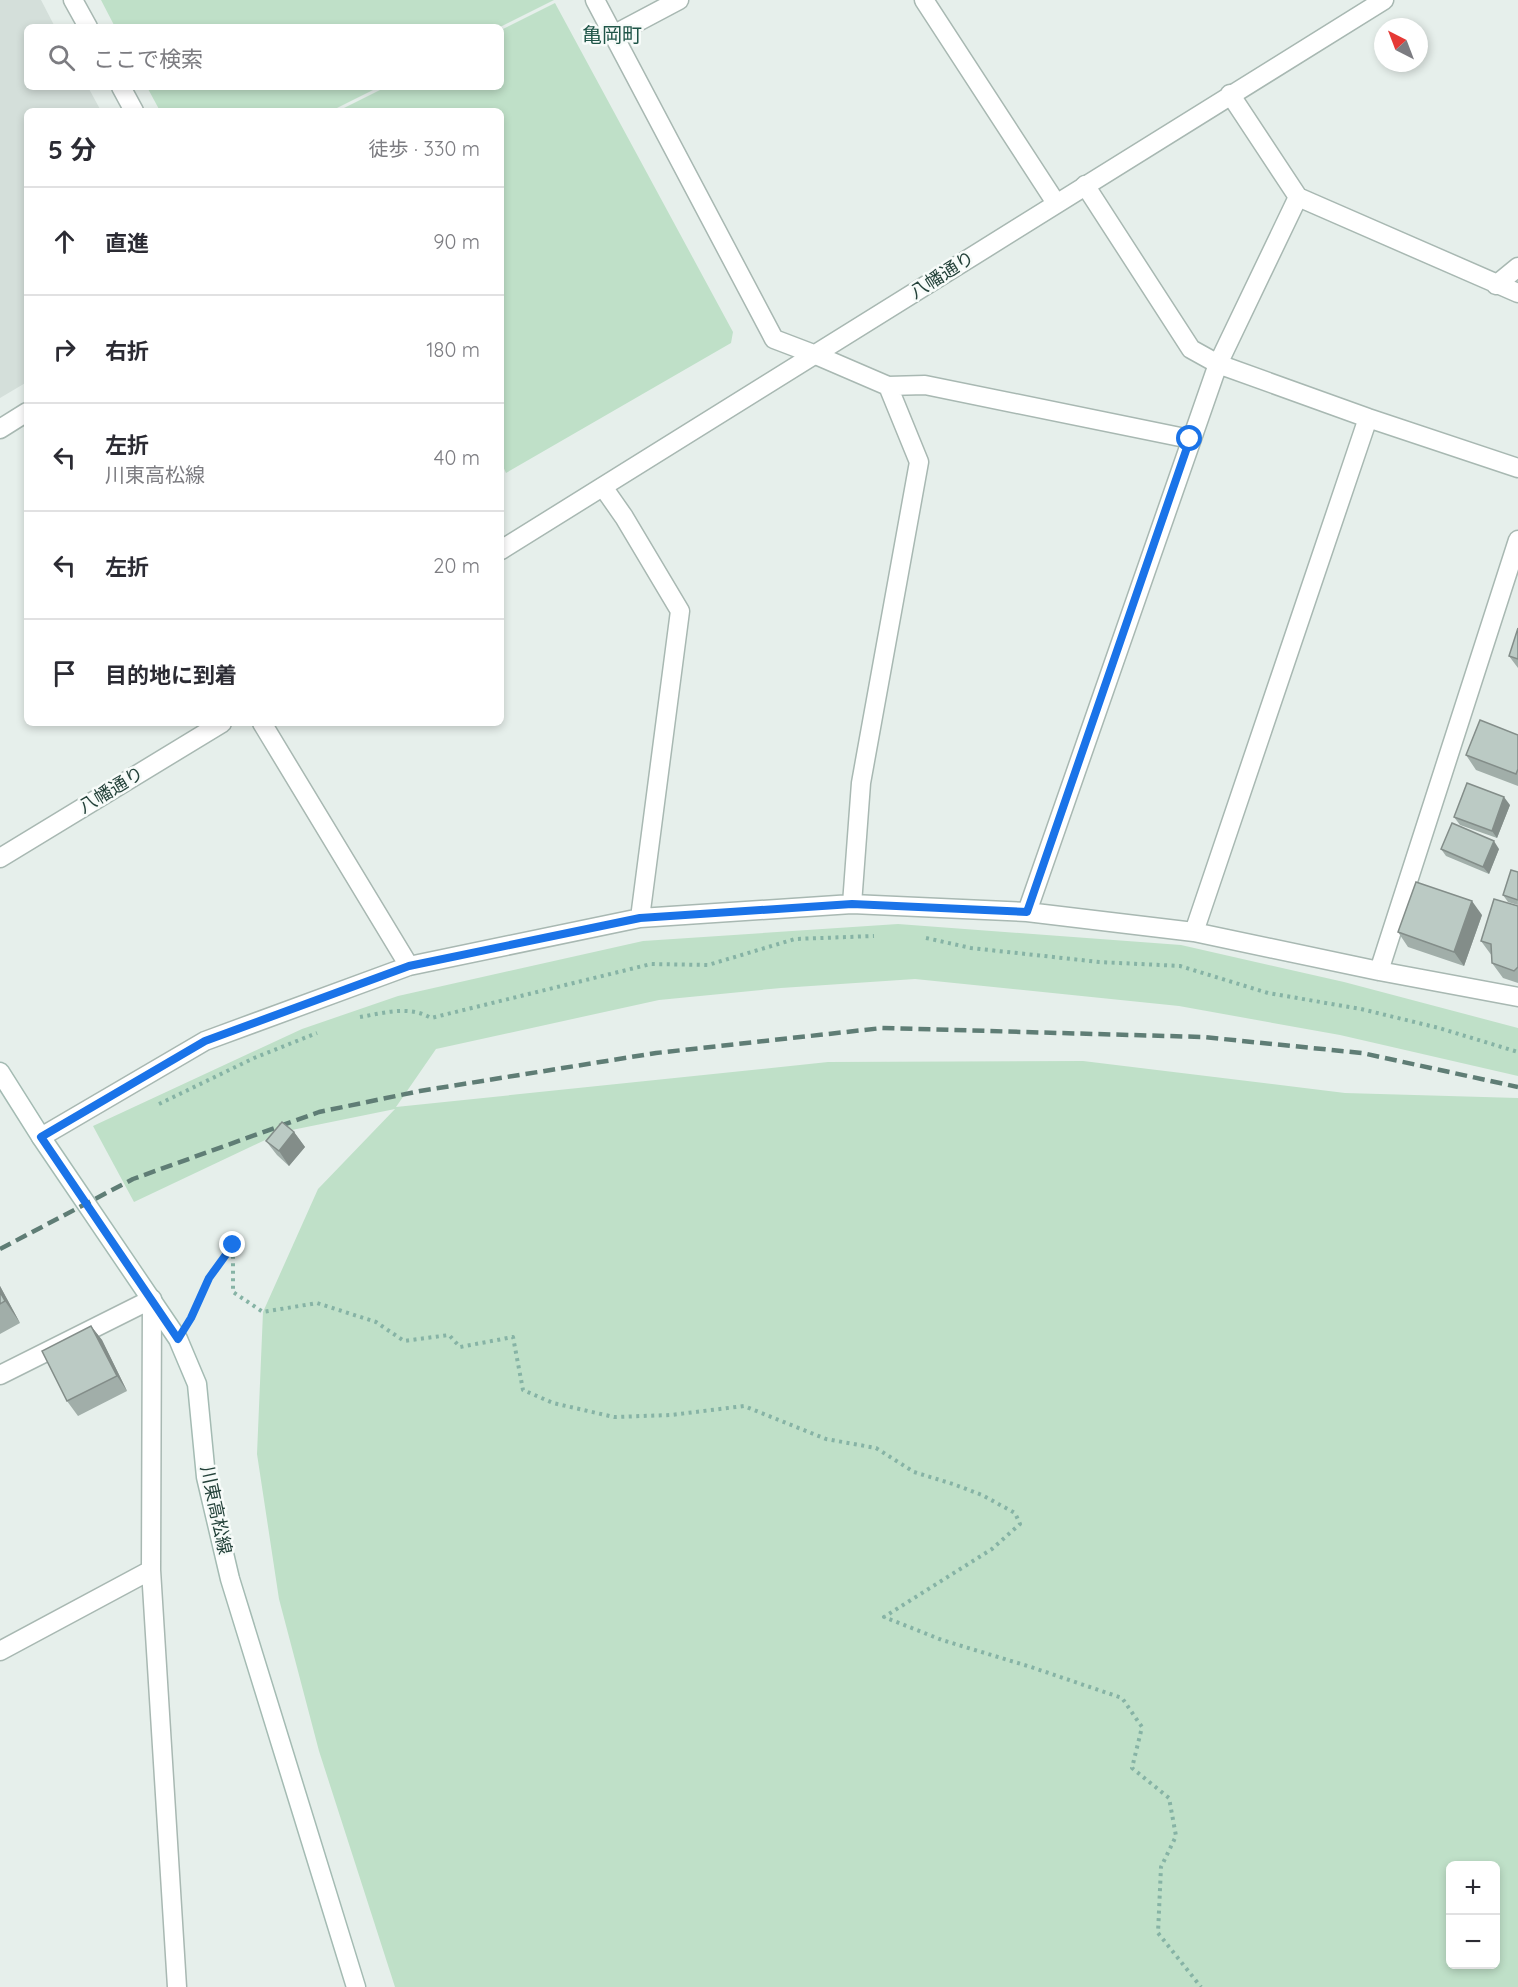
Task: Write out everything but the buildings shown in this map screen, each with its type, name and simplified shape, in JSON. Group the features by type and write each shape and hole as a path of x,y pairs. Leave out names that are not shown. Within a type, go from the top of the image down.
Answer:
{"street":[{"path":"73,0 86,24"},
{"path":"594,0 774,339 888,386 925,385 1190,439"},
{"path":"613,35 679,0"},
{"path":"924,0 1056,203"},
{"name":"八幡通り","path":"504,548 1384,0"},
{"path":"123,90 132,108"},
{"path":"1230,94 1298,197 1518,293"},
{"path":"1085,185 1191,349 1218,364 1368,418 1518,468"},
{"path":"1027,912 1218,364 1298,197"},
{"path":"1496,285 1518,267"},
{"path":"852,904 861,783 919,462 888,386"},
{"path":"0,429 24,414"},
{"path":"1194,932 1368,418"},
{"path":"603,488 624,517 680,610 640,918"},
{"path":"1379,971 1518,540"},
{"name":"八幡通り","path":"0,858 217,726"},
{"path":"263,726 409,966"},
{"path":"41,1137 205,1041 409,966 640,918 852,904 1027,912 1194,932 1379,971 1518,997"},
{"name":"川東高松線","path":"0,1072 41,1137 178,1339 197,1384 206,1477 230,1579 356,1987"},
{"path":"0,1375 152,1299 151,1570 177,1987"},
{"path":"0,1651 151,1570"}],"path":[{"path":"357,1017 400,1010 422,1013 431,1018 651,964 708,965 795,939 876,936"},
{"path":"921,937 971,948 1099,962 1180,966 1268,993 1361,1009 1439,1028 1518,1052"},
{"path":"154,1106 254,1058 326,1030"},
{"path":"178,1339 191,1318 209,1278 233,1245 233,1292 263,1312 317,1303 376,1322 404,1341 449,1335 460,1347 513,1337 523,1390 553,1403 614,1418 671,1415 744,1406 826,1439 876,1448 914,1472 982,1495 1015,1513 1020,1524 992,1549 884,1617 942,1640 1122,1698 1142,1727 1132,1768 1168,1798 1176,1836 1161,1867 1158,1933 1201,1987"}],"shaded area":[{"path":"0,0 41,0 53,24 24,24 24,90 90,90 99,108 24,108 24,384 0,398"}],"green space":[{"path":"101,0 554,0 504,25 113,24"},
{"path":"555,3 733,332 731,343 506,473 504,469 504,108 344,108 380,90 504,90 504,28"},
{"path":"149,90 373,90 337,108 158,108"},
{"path":"898,924 1181,945 1344,982 1518,1028 1518,1076 1340,1035 1179,1006 915,979 781,988 659,1000 436,1049 396,1107 828,1062 1083,1061 1345,1093 1518,1098 1518,1987 395,1987 319,1751 279,1599 257,1454 263,1312 318,1189 395,1109 282,1132 134,1202 93,1126 302,1029 398,996 643,941"}],"railway":[{"path":"0,1249 133,1179 319,1112 420,1091 656,1053 882,1028 1203,1037 1362,1053 1518,1087"}],"district":[{"name":"亀岡町","path":"612,35"}],"route":[{"path":"233,1245 209,1278 191,1318 178,1339 41,1137 205,1041 409,966 640,918 852,904 1027,912 1190,439"}]}
